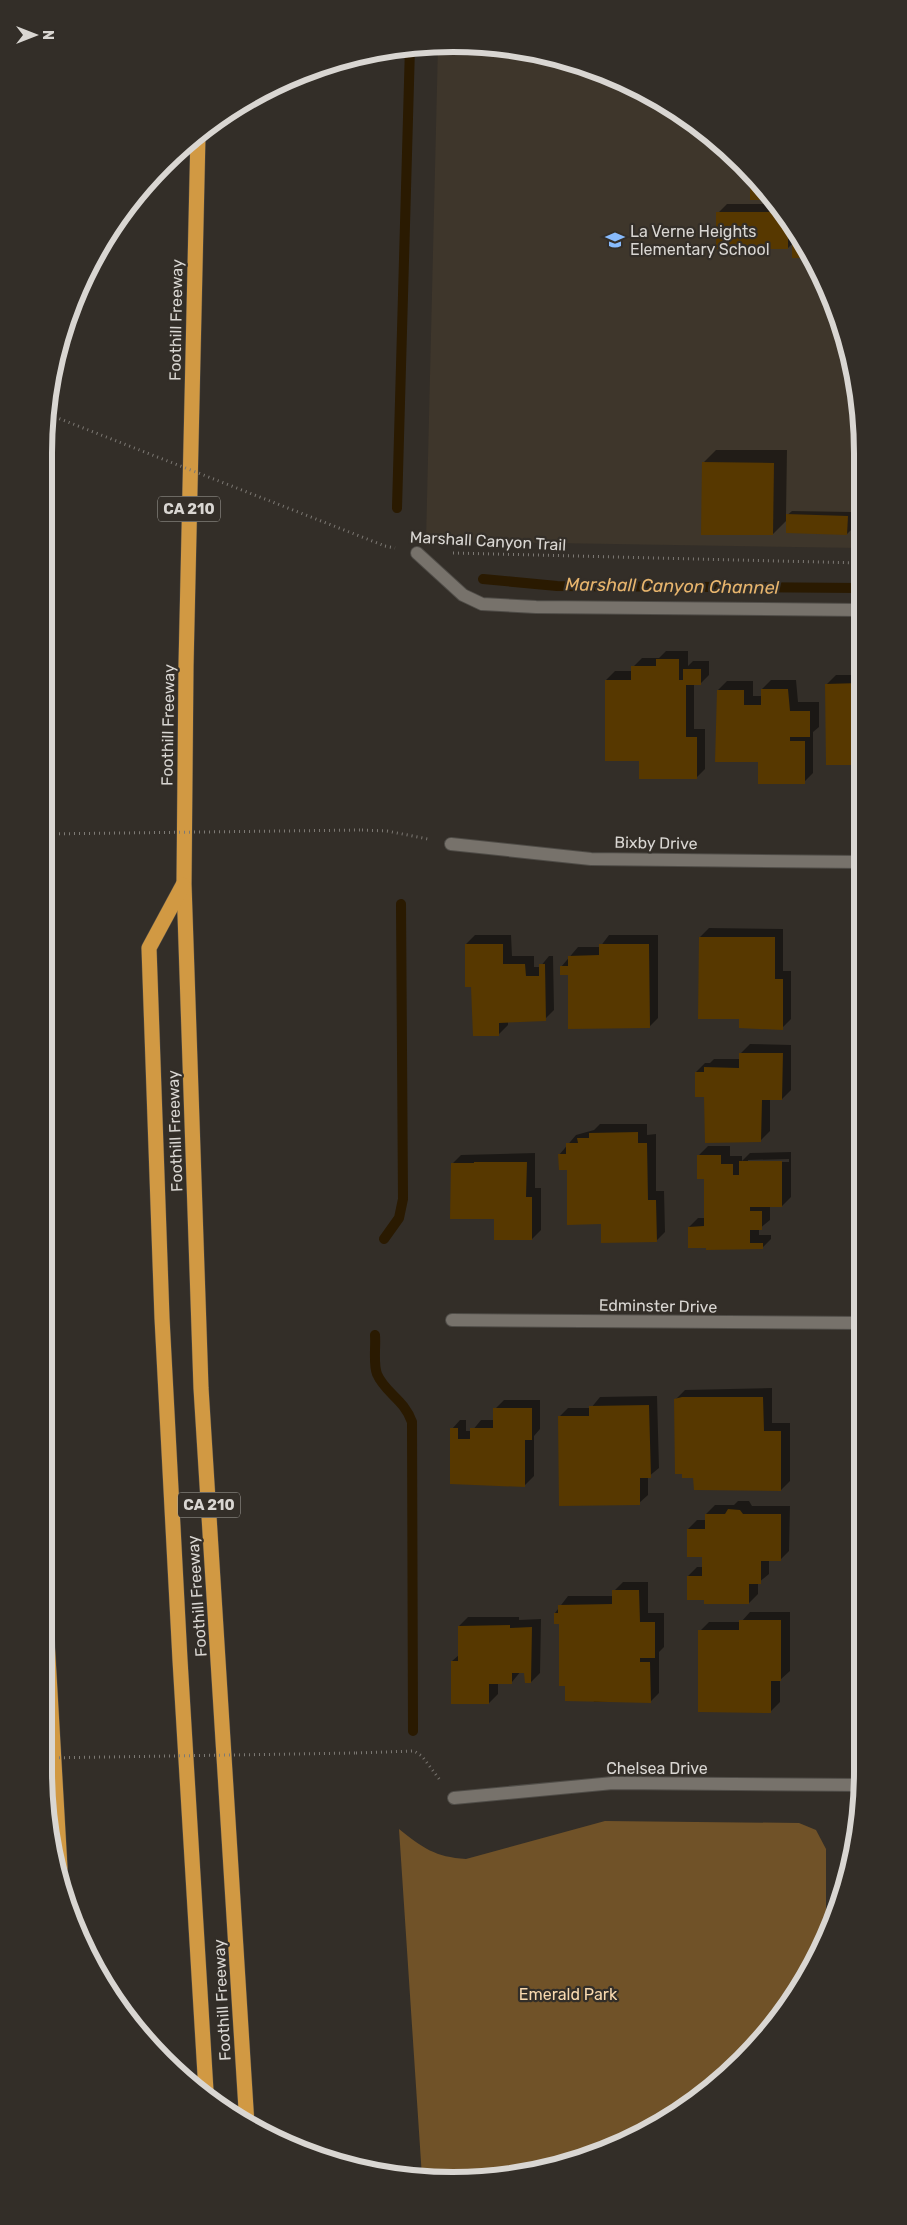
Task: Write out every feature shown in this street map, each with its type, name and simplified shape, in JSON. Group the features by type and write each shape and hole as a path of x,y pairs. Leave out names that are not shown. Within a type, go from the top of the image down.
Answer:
{"highway":[{"name":"Foothill Freeway","path":"198,145 186,656 184,884 202,1388 246,2115"},
{"path":"184,884 150,948 162,1318 206,2087"},
{"path":"52,1727 58,1839"}],"street":[{"path":"417,552 462,595 482,604 536,607 854,610"},
{"name":"Bixby Drive","path":"451,844 591,859 854,862"},
{"name":"Edminster Drive","path":"452,1320 854,1324"},
{"name":"Chelsea Drive","path":"454,1798 613,1783 854,1785"}],"path":[{"name":"Marshall Canyon Trail","path":"54,417 385,546 417,552 854,563"},
{"path":"52,834 387,830 451,844"},
{"path":"52,1758 356,1754 414,1751 422,1756 454,1798"}],"shaded area":[{"name":"La Verne Heights Elementary School","path":"438,53 480,53 532,60 557,66 607,83 631,94 654,106 698,135 755,189 772,209 801,253 824,300 841,350 847,375 854,427 854,548 426,541"}],"green space":[{"name":"Emerald Park","path":"605,1821 799,1823 816,1830 826,1849 826,1919 801,1972 772,2016 755,2036 698,2090 654,2119 607,2142 557,2159 532,2165 480,2172 422,2171 399,1829 438,1854 466,1859"}],"building":[{"path":"750,184 764,200 750,200"},
{"path":"716,212 774,212 788,233 788,249 716,249"},
{"path":"792,239 804,258 792,258"},
{"path":"702,462 774,463 773,535 701,535"},
{"path":"786,514 848,516 847,535 786,533"},
{"path":"656,659 679,659 679,680 683,680 683,669 701,669 701,685 686,685 686,737 697,737 697,779 639,779 639,761 605,761 605,680 631,680 631,666 656,666"},
{"path":"854,683 854,765 826,765 825,684"},
{"path":"761,689 788,689 790,711 810,711 810,737 790,737 790,741 805,741 805,784 758,784 758,762 715,762 717,690 744,690 744,705 761,705"},
{"path":"699,937 775,937 775,979 783,979 783,1030 739,1028 739,1019 698,1019"},
{"path":"465,944 503,944 503,964 525,964 526,976 539,976 539,964 545,964 546,1021 499,1023 499,1036 473,1036 471,987 465,987"},
{"path":"599,944 649,944 650,1028 568,1029 568,975 560,975 560,966 568,966 568,956 599,955"},
{"path":"739,1053 783,1053 782,1100 762,1100 761,1142 705,1143 704,1097 695,1097 695,1072 704,1072 704,1067 739,1068"},
{"path":"638,1132 638,1143 647,1143 648,1200 656,1200 657,1242 601,1243 601,1224 567,1225 567,1170 559,1170 558,1154 566,1154 566,1143 578,1143 577,1138 589,1138 589,1133"},
{"path":"697,1155 721,1155 721,1164 733,1164 733,1175 739,1175 739,1161 782,1161 782,1207 750,1207 750,1211 762,1211 762,1230 750,1230 750,1243 763,1243 763,1249 706,1250 706,1248 688,1248 688,1227 704,1226 704,1179 697,1179"},
{"path":"527,1162 526,1197 532,1197 532,1240 494,1240 494,1219 450,1219 451,1163"},
{"path":"682,1397 763,1397 764,1431 781,1431 781,1491 694,1490 693,1478 682,1478 682,1474 675,1474 674,1399"},
{"path":"649,1405 651,1478 640,1478 640,1505 559,1506 558,1416 589,1416 589,1406"},
{"path":"493,1408 532,1408 532,1440 525,1440 525,1487 450,1484 450,1428 458,1428 458,1439 470,1439 470,1428 493,1428"},
{"path":"728,1509 740,1510 743,1514 781,1514 781,1561 761,1561 761,1584 749,1584 749,1604 704,1604 704,1600 687,1600 687,1576 702,1576 702,1557 687,1557 687,1529 705,1529 705,1514 725,1514"},
{"path":"612,1590 639,1590 640,1622 655,1622 655,1658 640,1658 640,1662 650,1662 651,1703 565,1701 565,1686 559,1686 559,1624 554,1624 554,1613 558,1613 558,1605 612,1604"},
{"path":"739,1620 781,1620 781,1681 771,1681 771,1713 698,1712 698,1630 739,1630"},
{"path":"510,1625 510,1628 532,1627 531,1683 525,1683 524,1673 512,1673 512,1684 489,1684 489,1704 451,1704 451,1661 458,1661 458,1626"}],"waterway":[{"path":"397,508 410,55"},
{"name":"Marshall Canyon Channel","path":"483,579 557,586 854,588"},
{"path":"384,1239 399,1218 403,1199 401,904"},
{"path":"375,1335 377,1374 380,1381 404,1407 412,1422 413,1731"}],"place":[{"name":"La Verne Heights Elementary School","path":"615,240"}]}
